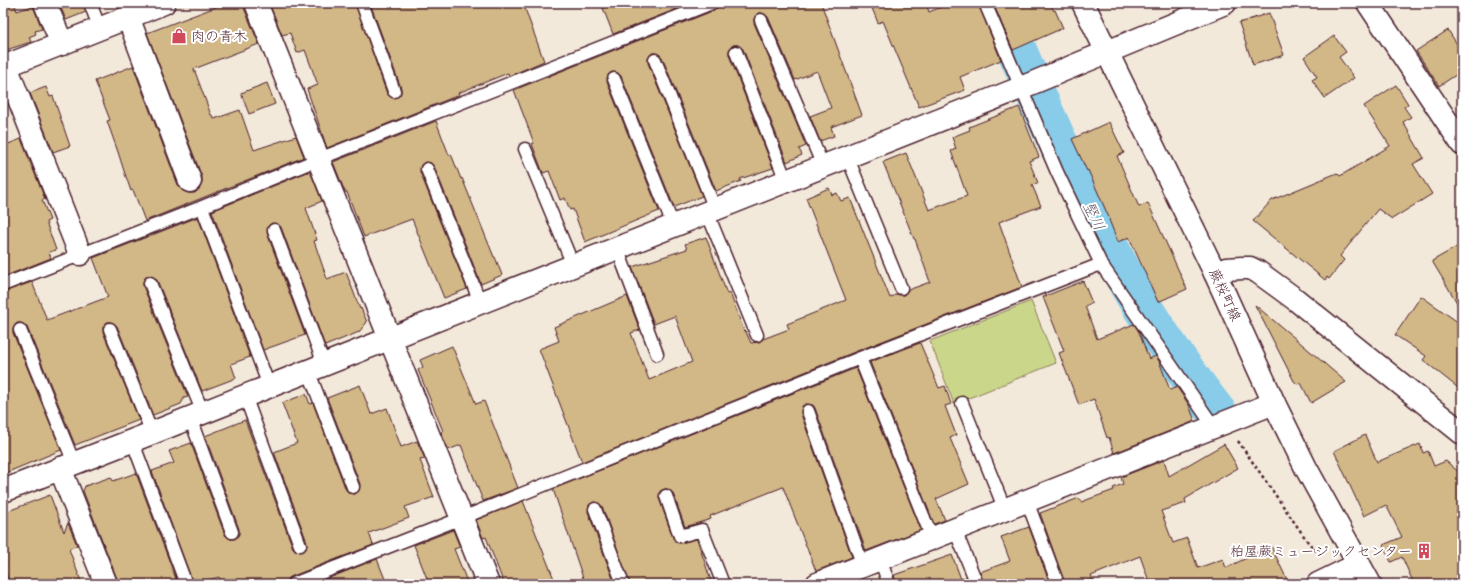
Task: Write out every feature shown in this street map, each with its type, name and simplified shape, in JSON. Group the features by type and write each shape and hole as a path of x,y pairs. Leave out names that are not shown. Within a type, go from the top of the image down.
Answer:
{"street":[{"path":"45,3 62,44"},
{"path":"80,254 5,67 164,3"},
{"path":"256,3 488,584"},
{"name":"蕨桜町線","path":"1083,3 1215,273 1274,403 1306,468 1370,584"},
{"path":"4,489 196,416 1029,84 1225,3"},
{"path":"1368,3 1462,144"},
{"path":"128,17 190,181"},
{"path":"1215,273 1226,269 1238,268 1250,268 1258,272 1460,427"},
{"path":"817,584 1274,403"},
{"path":"67,466 106,584"},
{"path":"1318,584 1359,564"}],"lane":[{"path":"90,3 100,28"},
{"path":"362,3 394,92"},
{"path":"3,285 712,3"},
{"path":"985,3 1029,84 1057,172 1101,264 1214,427"},
{"path":"761,20 823,166"},
{"path":"736,52 786,181"},
{"path":"655,60 757,335"},
{"path":"614,79 673,225"},
{"path":"525,149 573,265"},
{"path":"847,156 901,288"},
{"path":"426,168 480,302"},
{"path":"202,207 269,386"},
{"path":"274,230 352,487"},
{"path":"617,248 657,354"},
{"path":"294,584 860,358 1101,264"},
{"path":"150,283 196,416 232,532"},
{"path":"110,329 186,584"},
{"path":"20,330 67,466"},
{"path":"860,358 932,538"},
{"path":"245,396 300,545"},
{"path":"962,403 1005,510"},
{"path":"808,411 871,562 889,584"},
{"path":"666,496 680,536 702,530 723,584"},
{"path":"1027,501 1058,584"},
{"path":"595,509 623,584"},
{"path":"955,530 977,584"}],"path":[{"path":"1238,440 1308,542 1318,554"}],"green space":[{"path":"1031,301 1056,363 954,404 930,341"}],"building":[{"path":"3,3 14,3 17,11 33,6 42,29 35,31 36,34 29,37 31,42 3,51"},
{"path":"59,3 83,3 86,12 66,20"},
{"path":"215,3 244,3 244,8 259,44 194,69 211,115 214,119 240,110 254,150 296,136 304,157 145,221 133,190 131,191 107,121 110,120 95,81 133,66 178,185 182,190 188,193 195,193 202,183 202,177 147,33 216,7"},
{"path":"269,3 355,3 387,94 392,98 399,96 401,93 401,88 370,3 523,3 544,61 509,76 508,73 458,93 459,95 327,148 307,89 318,85 305,50 297,53 290,33 282,35"},
{"path":"601,3 692,3 613,34"},
{"path":"719,3 821,3 862,115 831,127 834,136 820,141 810,116 831,108 817,71 795,80 768,17 762,13 758,13 754,19 754,23 806,146 799,149 802,155 787,162 743,49 738,45 733,45 729,50 729,55 773,168 740,179 741,181 716,191 662,57 656,53 652,53 648,59 648,63 702,196 674,207 621,76 618,73 612,72 608,75 607,82 659,211 585,242 573,209 570,210 565,198 560,200 549,171 543,173 532,144 534,143 514,90 715,10"},
{"path":"870,3 926,3 929,12 951,3 978,3 1001,60 960,77 965,90 919,107 883,21 878,23"},
{"path":"993,3 1050,3 1054,11 1055,10 1063,28 1013,50"},
{"path":"1269,13 1284,55 1253,65 1239,23"},
{"path":"1448,30 1462,52 1462,71 1439,86 1416,51"},
{"path":"1334,36 1346,52 1339,57 1354,78 1325,98 1312,80 1317,77 1304,57"},
{"path":"267,83 275,104 249,114 241,93"},
{"path":"1396,85 1408,104 1404,107 1411,117 1403,122 1424,158 1413,164 1432,194 1392,219 1378,209 1340,256 1344,260 1329,279 1327,277 1325,280 1253,221 1272,200 1337,173 1340,176 1390,146 1364,106"},
{"path":"46,87 50,97 53,96 70,146 53,152 30,93"},
{"path":"1019,107 1039,157 1029,161 1038,183 1032,185 1041,206 999,222 1022,287 857,351 582,462 539,349 559,341 554,327 627,296 640,330 631,333 649,380 692,362 675,316 654,324 632,267 687,249 685,244 706,237 727,294 730,293 744,331 745,330 751,343 759,342 789,329 787,324 846,300 806,198 829,188 832,195 837,193 841,201 850,198 890,298 897,294 904,295 908,290 930,282 915,239 883,162 906,153 929,210 967,196 951,151 956,149 952,137 970,130 969,127"},
{"path":"436,121 449,155 451,154 461,179 462,178 502,275 481,284 434,166 431,163 425,162 421,165 420,172 467,289 444,298 412,219 364,237 347,192 345,192 333,162"},
{"path":"1109,122 1124,153 1117,156 1139,207 1148,203 1187,289 1158,302 1129,237 1118,242 1088,170 1087,171 1072,139"},
{"path":"21,139 45,199 42,200 50,220 46,222 56,250 49,252 51,258 3,277 3,146"},
{"path":"310,171 322,201 306,208 317,240 314,241 327,279 346,272 360,309 361,308 367,322 359,332 325,346 281,227 278,224 272,223 268,226 267,233 305,335 263,350 212,211"},
{"path":"198,217 250,357 231,364 236,378 202,391 157,280 151,276 147,276 143,282 143,286 188,397 184,398 181,404 153,415 117,326 111,322 107,322 103,328 103,332 139,420 75,445 27,327 21,323 17,323 13,329 13,333 61,450 3,474 3,292 32,282 47,320 108,297 93,258"},
{"path":"1462,244 1462,311 1432,261"},
{"path":"1083,281 1092,303 1085,306 1097,339 1134,324 1139,332 1149,359 1156,356 1170,390 1177,387 1189,405 1195,421 1114,453 1109,437 1107,438 1094,399 1079,405 1059,353 1064,351 1043,297"},
{"path":"1421,296 1462,325 1462,391 1423,360 1426,356 1395,335"},
{"path":"1255,305 1346,382 1311,403 1301,383 1297,384 1294,381"},
{"path":"920,343 939,388 945,386 951,404 945,406 956,435 950,438 969,484 936,499 945,520 934,524 870,362"},
{"path":"452,346 476,404 484,401 518,488 483,501 461,445 448,450 441,432 443,431 418,370 423,367 420,360"},
{"path":"856,368 921,530 866,551 815,408 813,405 806,404 802,406 801,414 852,557 816,571 783,487 710,516 711,519 685,527 673,493 668,489 664,489 660,491 659,498 673,538 679,543 697,539 712,584 630,584 602,506 596,502 589,505 588,512 615,584 585,584 553,489"},
{"path":"360,385 371,414 387,408 401,447 417,441 425,459 420,460 434,497 405,507 409,518 369,533 373,545 290,577 286,584 222,584 219,577 193,584 152,471 174,463 169,451 191,443 225,535 230,539 235,539 239,534 239,529 205,436 245,420 293,548 296,551 302,552 306,549 307,542 274,452 297,443 282,403 306,394 310,404 313,403 346,490 349,493 355,494 359,491 360,484 327,398"},
{"path":"1365,435 1377,462 1420,444 1423,453 1428,451 1434,466 1446,461 1462,475 1462,584 1414,584 1402,557 1391,562 1383,545 1402,537 1386,505 1364,516 1334,451"},
{"path":"1224,444 1238,468 1185,499 1186,503 1161,511 1173,543 1187,538 1198,568 1223,559 1226,568 1271,546 1289,584 1150,584 1140,556 1091,576 1093,580 1082,584 1065,584 1040,513 1079,498 1081,502 1114,490 1113,488 1123,484 1121,477 1164,460 1169,476"},
{"path":"136,473 178,584 119,584 83,491 85,486 111,477 113,481"},
{"path":"50,495 64,532 68,523 77,545 69,549 82,584 10,584 3,566 3,513"},
{"path":"523,501 556,584 504,584 486,537 483,538 476,520"},
{"path":"1029,527 1050,584 984,584 980,572 1010,561 1001,537"},
{"path":"453,530 460,547 454,549 468,584 429,584 414,545"},
{"path":"952,555 961,579 966,577 969,584 896,584 894,575"},
{"path":"377,559 387,584 314,584"}],"waterway":[{"name":"竪川","path":"997,3 1068,164 1126,279 1163,339 1217,413"}],"place":[{"name":"肉の青木","path":"179,36"},
{"name":"柏屋蕨ミュージックセンター","path":"1424,551"}]}
